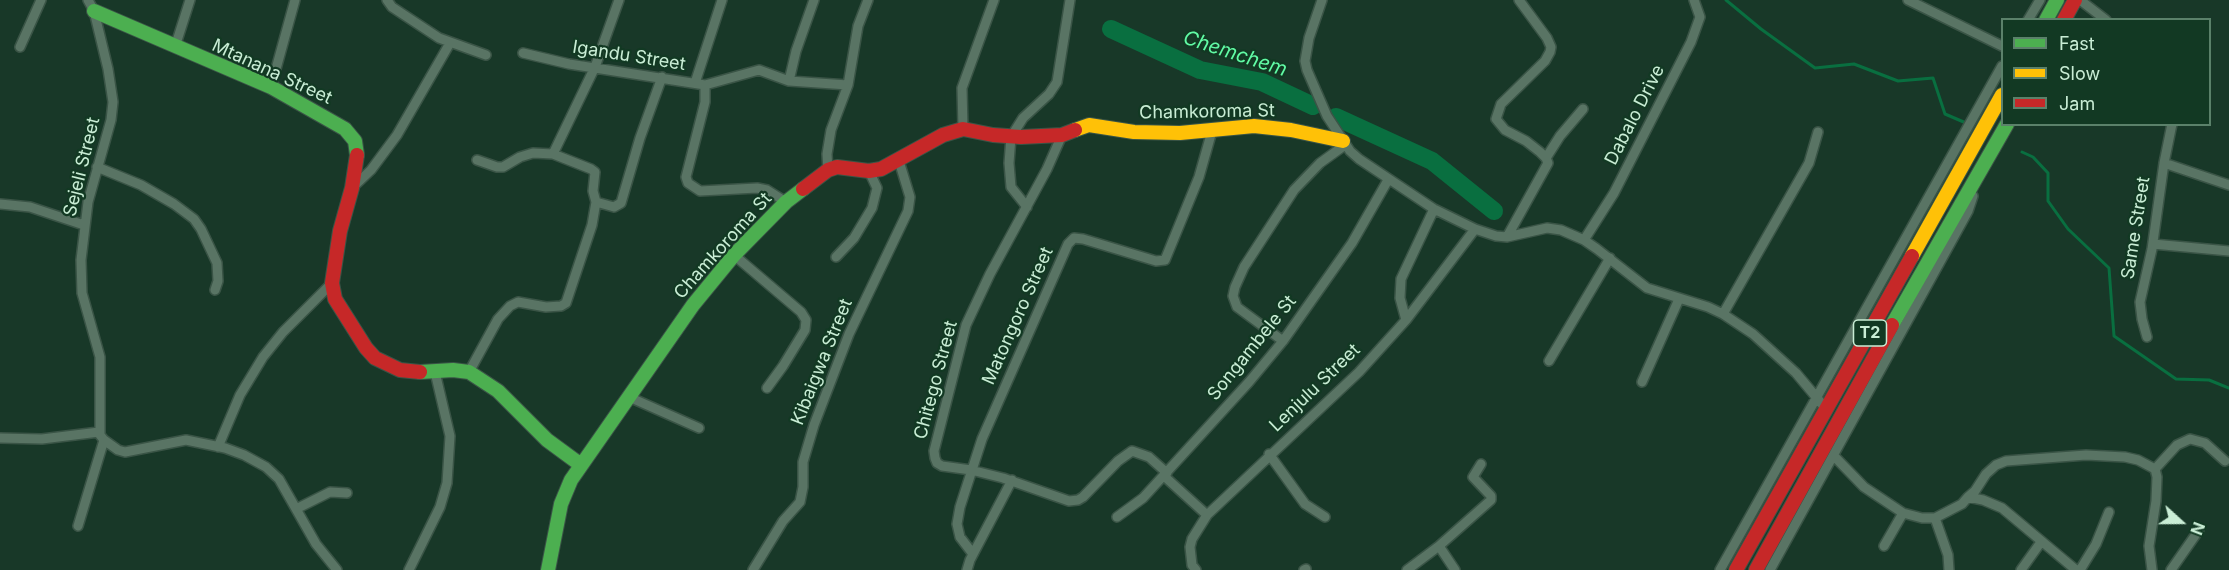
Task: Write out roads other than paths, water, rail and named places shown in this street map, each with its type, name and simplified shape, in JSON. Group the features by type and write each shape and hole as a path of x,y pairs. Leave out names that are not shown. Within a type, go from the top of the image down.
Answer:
{"main road":[{"path":"2047,18 2057,0"},
{"path":"2065,18 2075,0"},
{"name":"Mtanana Street","path":"91,5 175,47 271,87 330,119 350,133 357,151 352,188 340,231 332,283 335,299 366,348 375,358 400,370 469,372"},
{"name":"T2","path":"1737,570 2001,97"},
{"name":"Chamkoroma St","path":"963,129 1011,137 1062,135 1089,125 1134,132 1212,131 1245,126 1279,128 1344,143"},
{"name":"T2","path":"1756,570 1912,289 2006,126"},
{"path":"828,170 837,167 869,171 881,169 943,135 963,129"},
{"name":"Chamkoroma St","path":"548,570 554,531 563,497 581,465 628,397 693,305 734,255 786,202 828,170"},
{"path":"1900,279 1912,289"},
{"path":"1858,353 1872,361"},
{"path":"469,372 498,391 547,440 581,465"}],"street":[{"path":"20,47 40,0"},
{"path":"175,47 190,0"},
{"path":"271,87 295,0"},
{"path":"387,0 392,7 428,32 450,44 486,55"},
{"path":"553,153 595,67 620,0"},
{"path":"722,0 700,84 753,70 765,70 789,81 848,85"},
{"path":"789,81 796,51 814,0"},
{"path":"828,170 827,154 831,130 848,85 858,26 868,0"},
{"path":"963,129 962,88 994,0"},
{"path":"1027,207 1011,187 1009,163 1011,137 1023,118 1044,100 1057,82 1070,0"},
{"path":"1322,0 1309,38 1305,61 1307,70 1327,116 1344,143 1359,159 1434,209 1475,229 1507,237 1550,228 1561,230 1584,240 1647,288 1723,314 1773,351 1796,373 1827,410"},
{"path":"1507,237 1548,163 1546,158 1526,141 1504,130 1496,119 1501,105 1545,61 1551,48 1547,38 1519,0"},
{"name":"Dabalo Drive","path":"1584,240 1614,194 1691,42 1700,17 1694,0"},
{"path":"1908,0 2001,46"},
{"path":"2029,18 2040,0"},
{"path":"2080,0 2103,18"},
{"name":"Sejeli Street","path":"78,526 102,436 100,357 83,299 81,284 84,225 97,167 111,120 113,102 108,69 91,5"},
{"path":"352,188 371,170 397,135 450,44"},
{"name":"Igandu Street","path":"523,53 700,84 705,102 686,177 688,183 700,191 757,188 767,190 786,202"},
{"path":"1720,570 2001,68"},
{"path":"596,202 614,207 621,203 640,138 662,77"},
{"path":"1546,158 1583,110"},
{"name":"Same Street","path":"2147,337 2140,302 2153,244 2172,126"},
{"name":"Matongoro Street","path":"971,470 1014,362 1070,240 1083,239 1156,261 1165,260 1199,177 1212,131"},
{"path":"1723,314 1809,163 1818,132"},
{"name":"Chitego Street","path":"1062,135 1027,207 990,274 966,326 934,451 936,461 939,465 1012,480 1072,501 1083,497 1118,461 1132,451 1149,457 1165,474"},
{"path":"1283,341 1237,307 1233,296 1235,287 1248,261 1294,190 1344,143"},
{"path":"469,372 498,319 510,306 518,302 558,307 566,303 592,225 596,202 593,191 595,172 553,153 533,153 496,167 477,160"},
{"name":"Kibaigwa Street","path":"753,570 783,521 800,502 803,487 802,462 814,426 849,334 908,211 910,197 899,160"},
{"path":"2164,163 2229,185"},
{"path":"97,167 141,185 174,204 194,219 217,263 218,281 215,290"},
{"path":"836,257 854,238 872,208 877,188 869,171"},
{"path":"1770,570 1968,211 1980,171"},
{"name":"Songambele St","path":"1117,517 1137,504 1249,382 1283,341 1352,243 1388,180"},
{"path":"0,204 30,207 84,225"},
{"path":"1406,320 1399,291 1401,279 1434,209"},
{"name":"Lenjulu Street","path":"1196,570 1192,565 1190,547 1192,539 1207,515 1269,454 1359,372 1406,320 1475,229"},
{"path":"2153,244 2229,251"},
{"path":"734,255 801,312 806,320 805,330 767,388"},
{"path":"1550,361 1610,258"},
{"path":"218,447 240,395 263,357 283,332 332,283"},
{"path":"1642,382 1679,299"},
{"path":"409,570 440,507 447,483 450,436 435,372"},
{"path":"628,397 699,428"},
{"path":"0,438 42,439 102,436 118,450 125,452 186,441 244,455 272,472 279,479 316,544 337,570"},
{"path":"2155,469 2177,445 2190,439 2205,443 2225,461"},
{"path":"1269,454 1305,504 1325,517"},
{"path":"1834,456 1864,487 1903,513 1922,518 1935,518 1962,504 1975,491 1986,474 1996,465 2006,461 2063,455 2125,457 2155,469"},
{"path":"1407,570 1439,546 1491,500 1491,496 1473,477 1481,464"},
{"path":"2152,570 2149,546 2158,485 2155,469"},
{"path":"971,470 957,524 960,537 973,554"},
{"path":"1165,474 1207,515"},
{"path":"967,570 1012,480"},
{"path":"296,509 330,492 347,493"},
{"path":"1968,497 2002,508 2078,570 2096,543 2109,512"},
{"path":"1884,546 1903,513"},
{"path":"1935,518 1948,555 1949,570"},
{"path":"2170,570 2199,530"},
{"path":"2021,570 2041,542"},
{"path":"1439,546 1455,570"}],"waterway":[{"path":"1726,0 1815,68 1854,64 1898,81 1933,78 1945,114 1966,123"},
{"name":"Chemchem","path":"1111,29 1200,70 1262,82 1313,106"},
{"path":"1336,117 1432,161 1494,211"},
{"path":"2022,152 2033,157 2048,173 2048,201 2068,229 2109,268 2114,336 2176,379 2209,380 2229,388"}]}
